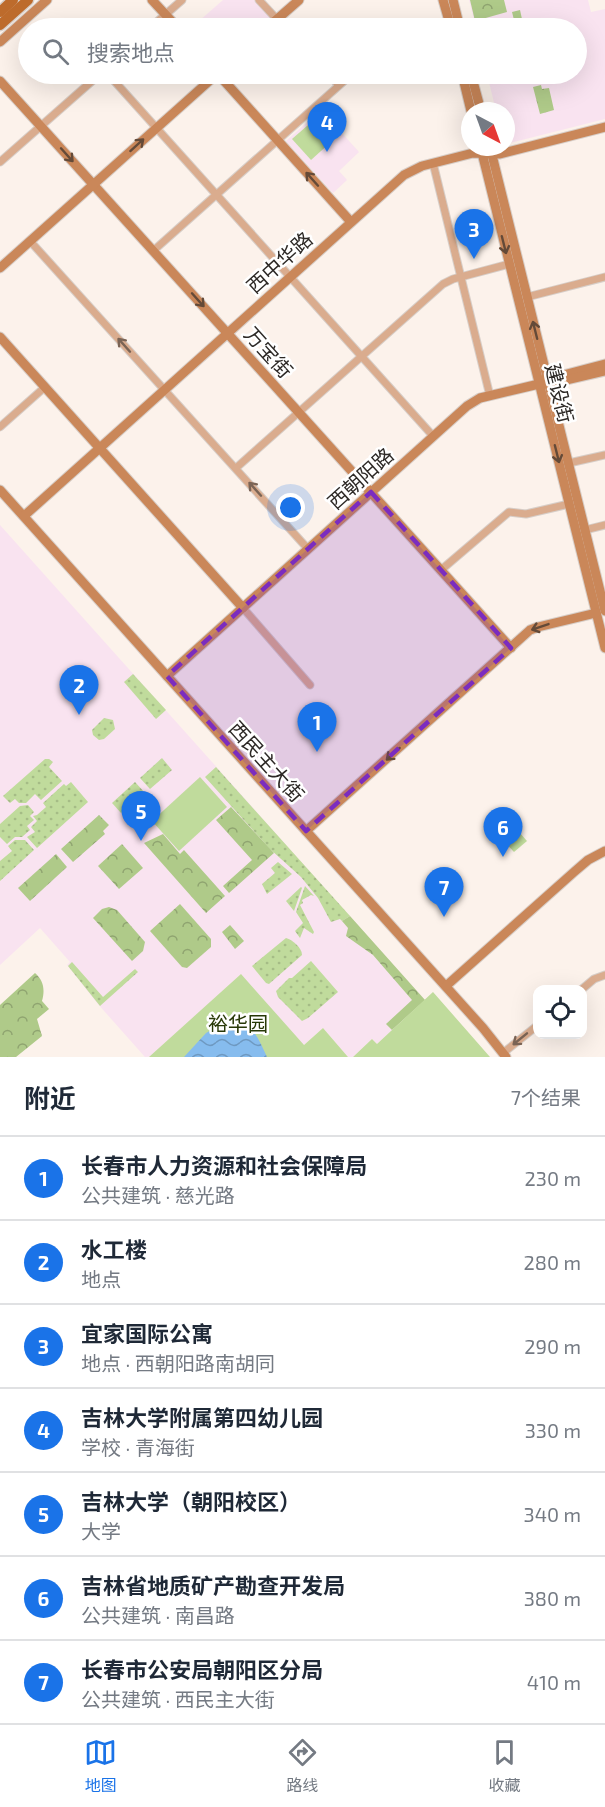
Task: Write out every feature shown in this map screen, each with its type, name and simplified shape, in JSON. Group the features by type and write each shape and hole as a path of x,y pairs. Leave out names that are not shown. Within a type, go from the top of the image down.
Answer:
{"main road":[{"path":"0,12 13,0"},
{"path":"0,25 28,0"}],"street":[{"path":"26,18 46,0"},
{"path":"152,0 168,18"},
{"path":"162,18 182,0"},
{"path":"259,0 275,18"},
{"path":"279,18 299,0"},
{"path":"443,0 448,18"},
{"path":"453,0 458,18"},
{"path":"0,42 18,26"},
{"name":"万宝街","path":"0,81 511,648"},
{"path":"0,162 88,84"},
{"path":"117,84 433,436"},
{"path":"0,268 206,84"},
{"path":"226,84 351,222"},
{"path":"464,84 469,102"},
{"path":"474,84 479,102"},
{"path":"153,251 339,86"},
{"name":"西中华路","path":"515,150 605,128"},
{"name":"西中华路","path":"24,516 404,175 422,166 461,156"},
{"name":"建设街","path":"487,156 509,264 569,464 585,530 601,612 605,648"},
{"name":"建设街","path":"488,156 527,297 569,504 601,612"},
{"path":"433,163 490,396"},
{"path":"30,241 308,549"},
{"path":"236,468 443,284 461,276 509,264"},
{"path":"527,297 605,277"},
{"path":"0,337 310,685"},
{"name":"西朝阳路","path":"167,676 472,402 605,364"},
{"name":"西朝阳路","path":"545,382 605,371"},
{"path":"0,427 45,387"},
{"path":"569,464 605,455"},
{"name":"西民主大街","path":"0,490 446,986 504,1055"},
{"path":"441,570 509,512 526,514 569,504"},
{"path":"585,530 605,525"},
{"path":"306,831 530,630 601,612"},
{"path":"446,986 581,866 605,851"},
{"path":"587,985 594,979 605,975"},
{"path":"504,1055 533,1029"}],"highlighted area":[{"path":"371,492 511,648 306,831 167,676"}],"shaded area":[{"path":"223,0 254,0 271,18 202,18"},
{"path":"469,0 588,0 591,12 605,9 605,119 515,142 515,102 494,102 489,84 587,84 587,18 474,18"},
{"path":"321,110 359,152 339,171 347,180 333,193 286,141"},
{"path":"0,525 425,1000 377,1044 372,1039 353,1057 348,1057 323,1028 304,1045 145,1057 97,1003 67,965 70,962 40,928 0,965"}],"green space":[{"path":"470,0 504,0 507,12 486,18 474,18"},
{"path":"520,10 522,18 514,18 512,12"},
{"path":"541,85 542,89 549,88 554,110 540,114 533,87"},
{"path":"323,112 341,133 311,160 292,139"},
{"path":"133,674 166,710 156,719 124,682"},
{"path":"104,718 113,720 115,729 104,739 99,740 93,735 92,730"},
{"path":"162,758 172,770 150,789 140,778"},
{"path":"45,759 53,762 49,767 62,781 41,800 35,794 26,803 19,803 15,799 10,803 3,796"},
{"path":"216,767 350,916 342,921 340,919 331,922 318,898 301,877 270,849 205,777"},
{"path":"200,777 227,807 179,851 152,821"},
{"path":"71,782 88,802 37,848 27,837 35,832 31,827 37,821 33,816 46,807 43,803 64,784 66,786"},
{"path":"135,782 145,793 121,813 112,803"},
{"path":"28,805 34,812 30,816 34,820 27,826 30,830 22,837 15,837 7,844 0,837 0,824 20,806"},
{"path":"231,807 274,853 229,893 223,886 252,860 216,820"},
{"path":"99,815 109,825 103,831 105,834 73,862 61,849"},
{"path":"506,817 527,841 514,852 493,829"},
{"path":"163,834 180,854 184,850 225,896 206,913 144,843"},
{"path":"15,840 25,840 34,850 0,881 0,861 12,851 8,846"},
{"path":"122,844 143,868 119,889 98,866"},
{"path":"56,854 67,867 30,901 18,888"},
{"path":"278,862 292,874 267,894 262,884 275,873 271,868"},
{"path":"305,886 314,896 311,895 302,900 303,903 300,905 314,932 313,934 304,928 300,938 295,931 303,923 296,912"},
{"path":"302,888 294,911 286,901"},
{"path":"180,904 211,939 211,947 187,968 182,967 150,931"},
{"path":"109,907 117,910 145,942 143,951 132,961 93,918 102,909"},
{"path":"350,916 425,1000 392,1030 386,1024 412,1000 373,955 346,936 348,928 342,921"},
{"path":"230,925 244,941 235,949 222,932"},
{"path":"286,938 297,945 302,955 269,984 266,983 252,966"},
{"path":"311,961 338,992 302,1021 278,997 276,991"},
{"path":"72,962 103,997 135,969 138,972 100,1006 68,966"},
{"path":"35,973 43,986 42,1001 49,1009 37,1019 42,1036 16,1057 0,1057 0,1005"},
{"name":"裕华园","path":"241,974 304,1045 323,1028 348,1057 149,1057"},
{"path":"433,992 490,1057 353,1057 372,1039 377,1044"}],"water":[{"path":"229,1020 237,1020 249,1026 267,1057 184,1057 206,1033"}],"place":[{"name":"吉林大学附属第四幼儿园","path":"327,152"},
{"name":"宜家国际公寓","path":"474,259"},
{"name":"水工楼","path":"79,715"},
{"name":"长春市人力资源和社会保障局","path":"317,752"},
{"name":"吉林大学（朝阳校区）","path":"141,841"},
{"name":"吉林省地质矿产勘查开发局","path":"503,857"},
{"name":"长春市公安局朝阳区分局","path":"444,917"}]}
